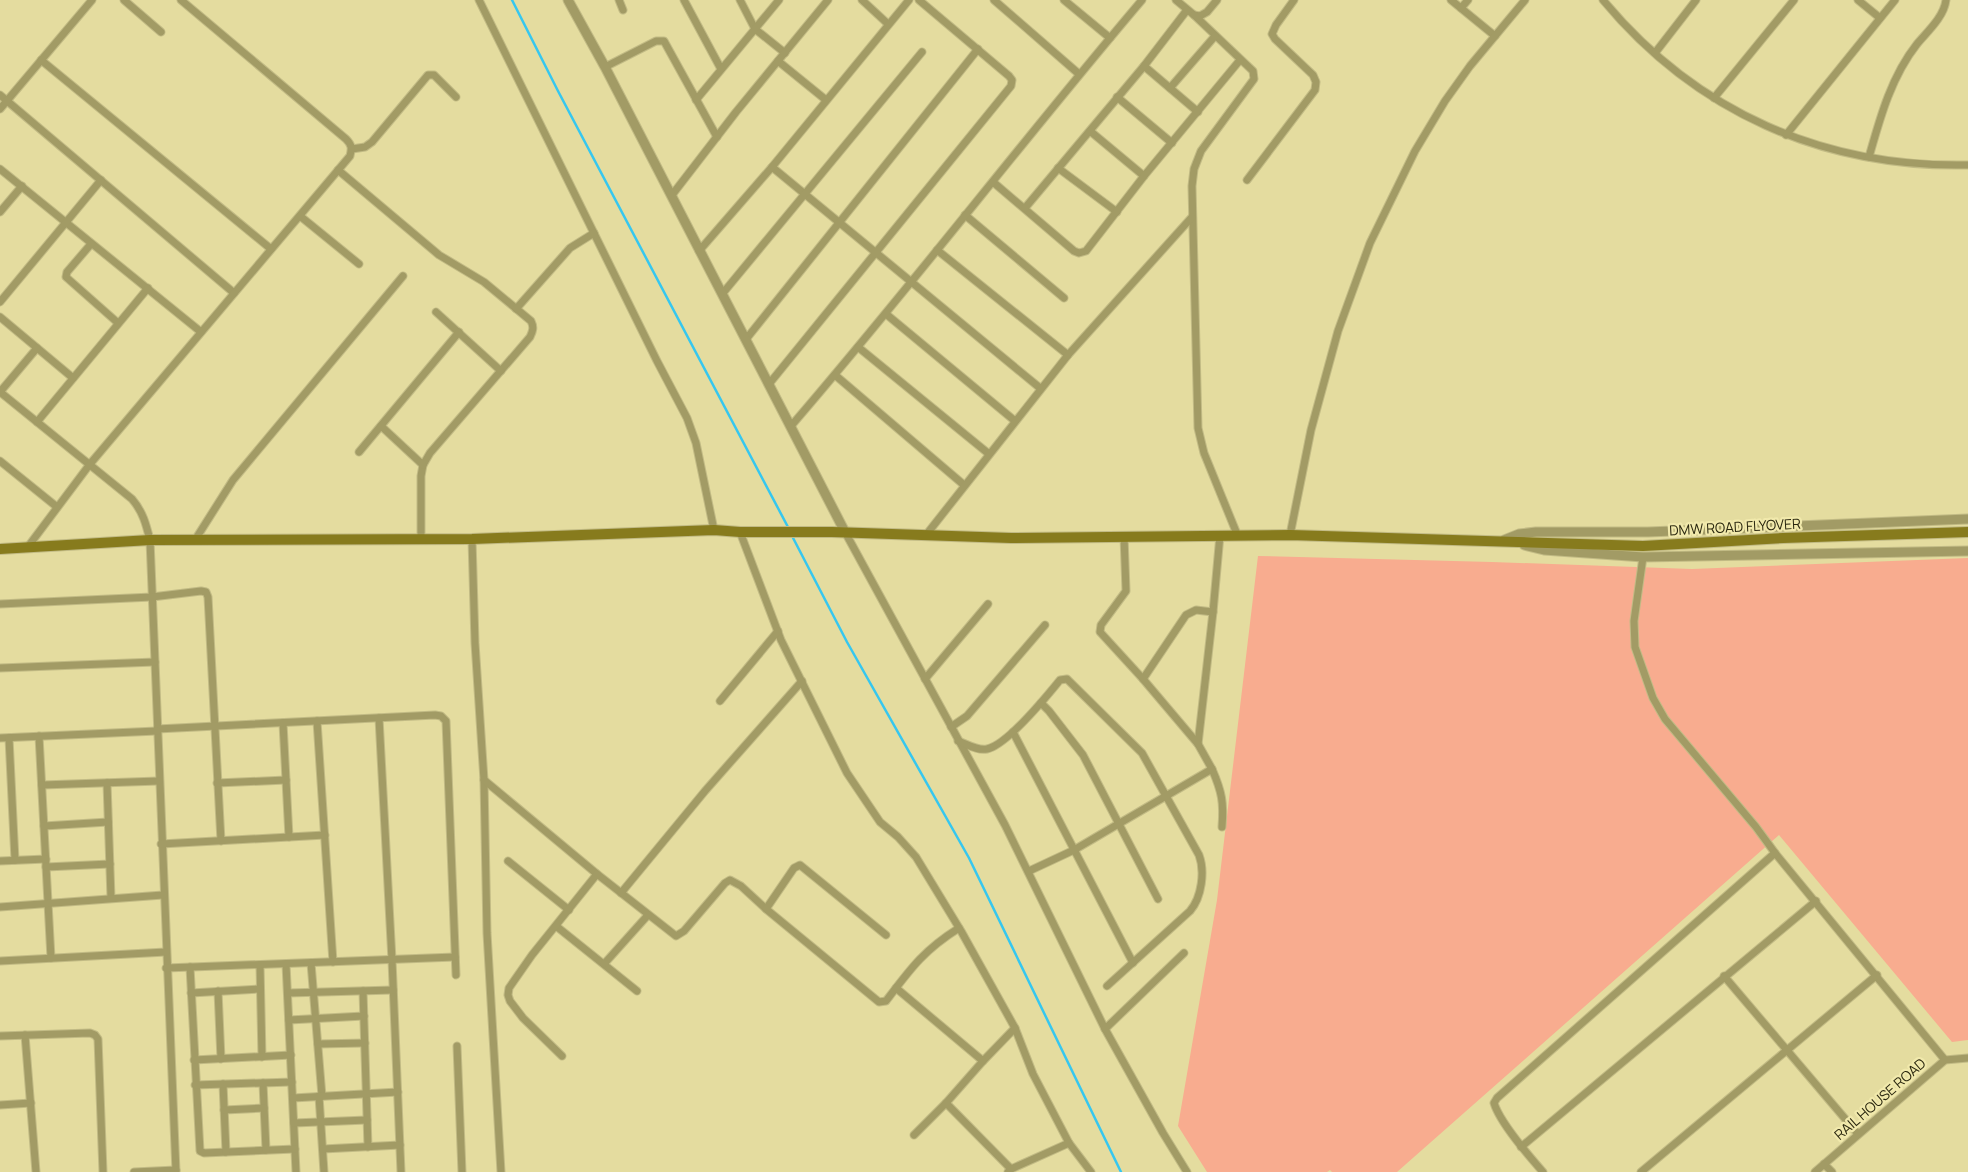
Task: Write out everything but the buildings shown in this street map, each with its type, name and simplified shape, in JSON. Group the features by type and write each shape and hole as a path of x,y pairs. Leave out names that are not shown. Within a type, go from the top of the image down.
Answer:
{"main road":[{"name":"DMW ROAD FLYOVER","path":"0,549 150,540 421,540 714,530 746,532 845,532 1011,538 1237,534 1504,540 1643,546 1783,538 1968,532"}],"street":[{"path":"0,109 92,0"},
{"path":"124,0 161,32"},
{"path":"27,548 90,464 350,156 352,149 351,144 346,139 181,0"},
{"path":"479,0 657,361 688,418 696,443 714,530"},
{"path":"568,0 672,195 699,251 747,338 845,532 1029,871 1105,1029 1187,1172"},
{"path":"619,0 623,10"},
{"path":"684,0 722,69"},
{"path":"740,0 755,29 785,53"},
{"path":"696,100 779,0"},
{"path":"672,195 828,0"},
{"path":"862,0 888,24"},
{"path":"699,251 772,167 909,0"},
{"path":"769,384 1011,86 1012,80 1009,76 919,0"},
{"path":"994,0 1079,74"},
{"path":"1064,0 1110,38"},
{"path":"1176,0 1253,71 1254,79 1201,151 1194,169 1192,186 1198,428 1204,453 1237,534"},
{"path":"1194,15 1200,16 1207,12 1217,0"},
{"path":"1247,180 1315,90 1316,82 1313,75 1272,34 1276,25 1294,0"},
{"path":"1451,0 1495,36"},
{"path":"1461,8 1468,0"},
{"path":"1290,535 1311,430 1338,331 1370,242 1415,151 1445,101 1525,0"},
{"path":"1603,0 1623,24 1683,77 1749,118 1786,135 1829,149 1869,157 1914,164 1968,165"},
{"path":"1655,53 1696,0"},
{"path":"1714,98 1794,0"},
{"path":"1858,0 1880,18"},
{"path":"1786,135 1895,0"},
{"path":"1869,157 1889,94 1899,72 1913,49 1940,15 1946,0"},
{"path":"791,426 886,314 1139,1"},
{"path":"1025,208 1144,66 1187,10"},
{"path":"1170,88 1215,36"},
{"path":"605,67 660,40 666,44 717,138"},
{"path":"747,338 978,49"},
{"path":"723,293 922,52"},
{"path":"41,60 271,250"},
{"path":"993,182 1079,253 1086,251 1144,176 1240,60"},
{"path":"778,61 826,100"},
{"path":"1144,66 1198,112"},
{"path":"352,149 365,147 372,142 428,75 434,75 456,97"},
{"path":"0,95 234,293"},
{"path":"1117,97 1172,143"},
{"path":"1090,131 1144,176"},
{"path":"772,167 1040,388"},
{"path":"1058,168 1117,212"},
{"path":"0,169 201,332"},
{"path":"338,170 439,255 479,278 531,321 534,326 533,332 430,453 423,464 421,476 421,540"},
{"path":"0,302 101,180"},
{"path":"0,212 22,186"},
{"path":"965,215 1064,298"},
{"path":"300,216 359,264"},
{"path":"926,535 1040,388 1192,217"},
{"path":"516,309 570,248 594,233"},
{"path":"91,244 67,272 66,277 118,323"},
{"path":"938,250 1068,355"},
{"path":"195,540 233,480 404,276"},
{"path":"37,422 148,288"},
{"path":"436,312 501,370"},
{"path":"886,314 1015,421"},
{"path":"0,317 73,378"},
{"path":"359,452 458,332"},
{"path":"858,347 989,454"},
{"path":"37,348 0,392 132,499 142,510 150,540 166,968 176,1171 134,1172"},
{"path":"835,375 964,485"},
{"path":"381,426 423,464"},
{"path":"0,461 57,507"},
{"path":"1504,540 1519,534 1536,532 1648,532 1968,519"},
{"path":"746,532 778,631 847,773 880,822 898,837 916,857 959,928 1015,1028 1033,1074 1069,1143 1088,1171"},
{"path":"1198,744 1220,535"},
{"path":"1124,536 1126,591 1099,628 1101,634 1143,679 1198,744 1221,788 1223,800 1222,827"},
{"path":"472,539 475,643 484,780 487,933 500,1172"},
{"path":"1504,540 1544,550 1643,557 1968,551"},
{"path":"1643,557 1634,622 1635,647 1653,698 1664,720 1756,827 1775,853 1945,1060"},
{"path":"0,604 152,597 206,592 208,596 221,841"},
{"path":"925,679 988,604"},
{"path":"1143,679 1186,615 1196,610 1213,612"},
{"path":"951,727 967,716 1044,625"},
{"path":"720,701 778,631"},
{"path":"0,668 155,662"},
{"path":"958,741 974,747 988,749 1013,732 1060,680 1067,679 1142,754 1203,868 1198,900 1190,911 1107,986"},
{"path":"621,893 704,791 802,681"},
{"path":"1041,703 1082,755 1158,899"},
{"path":"0,738 442,716 446,721 456,975"},
{"path":"379,718 394,990 401,1172"},
{"path":"317,721 333,962"},
{"path":"283,723 289,837"},
{"path":"1013,732 1133,963"},
{"path":"39,736 51,958"},
{"path":"9,738 15,860"},
{"path":"1029,871 1074,850 1118,822 1212,769"},
{"path":"217,782 286,780"},
{"path":"484,780 670,933 679,936 725,883 730,880 742,886 766,909 879,1002 886,1000 924,953 959,928"},
{"path":"42,786 159,781"},
{"path":"107,783 111,898"},
{"path":"44,826 108,822"},
{"path":"162,844 325,835"},
{"path":"1543,1172 1521,1147 1494,1102 1775,853"},
{"path":"0,861 46,859"},
{"path":"508,861 569,910"},
{"path":"46,867 110,864"},
{"path":"766,909 794,868 800,865 886,935"},
{"path":"562,1056 523,1018 510,1001 508,995 509,988 532,955 597,874"},
{"path":"0,907 164,895"},
{"path":"1521,1147 1816,901"},
{"path":"604,964 648,915"},
{"path":"556,926 637,990"},
{"path":"0,961 166,952"},
{"path":"1105,1029 1184,952"},
{"path":"166,968 455,957"},
{"path":"310,963 318,1044 324,1172"},
{"path":"260,964 262,1057"},
{"path":"286,964 296,1172"},
{"path":"190,967 200,1151 204,1153 295,1149"},
{"path":"1641,1172 1877,975"},
{"path":"1724,976 1858,1134"},
{"path":"896,988 983,1061"},
{"path":"191,993 260,989"},
{"path":"288,993 394,990"},
{"path":"218,991 221,1059"},
{"path":"363,991 368,1147"},
{"path":"289,1020 364,1016"},
{"path":"914,1135 1015,1028"},
{"path":"0,1036 90,1033 95,1035 98,1039 103,1172"},
{"path":"25,1035 36,1172"},
{"path":"318,1044 365,1043"},
{"path":"456,1046 462,1172"},
{"path":"194,1060 291,1055"},
{"name":"RAIL HOUSE ROAD","path":"1814,1172 1945,1060 1968,1058"},
{"path":"196,1085 292,1082"},
{"path":"263,1083 266,1150"},
{"path":"223,1084 226,1152"},
{"path":"293,1098 398,1092"},
{"path":"0,1105 31,1103"},
{"path":"946,1103 1009,1170 1069,1143"},
{"path":"224,1110 264,1108"},
{"path":"294,1124 367,1120"},
{"path":"323,1149 400,1145"},
{"path":"1824,1164 1832,1172"}],"shaded area":[{"path":"1258,556 1692,569 1968,558 1968,1040 1952,1042 1779,835 1397,1172 1332,1172 1330,1170 1327,1172 1207,1172 1178,1126 1217,900"}],"waterway":[{"path":"512,0 789,529"},
{"path":"791,534 847,642 969,858 1121,1172"}]}
